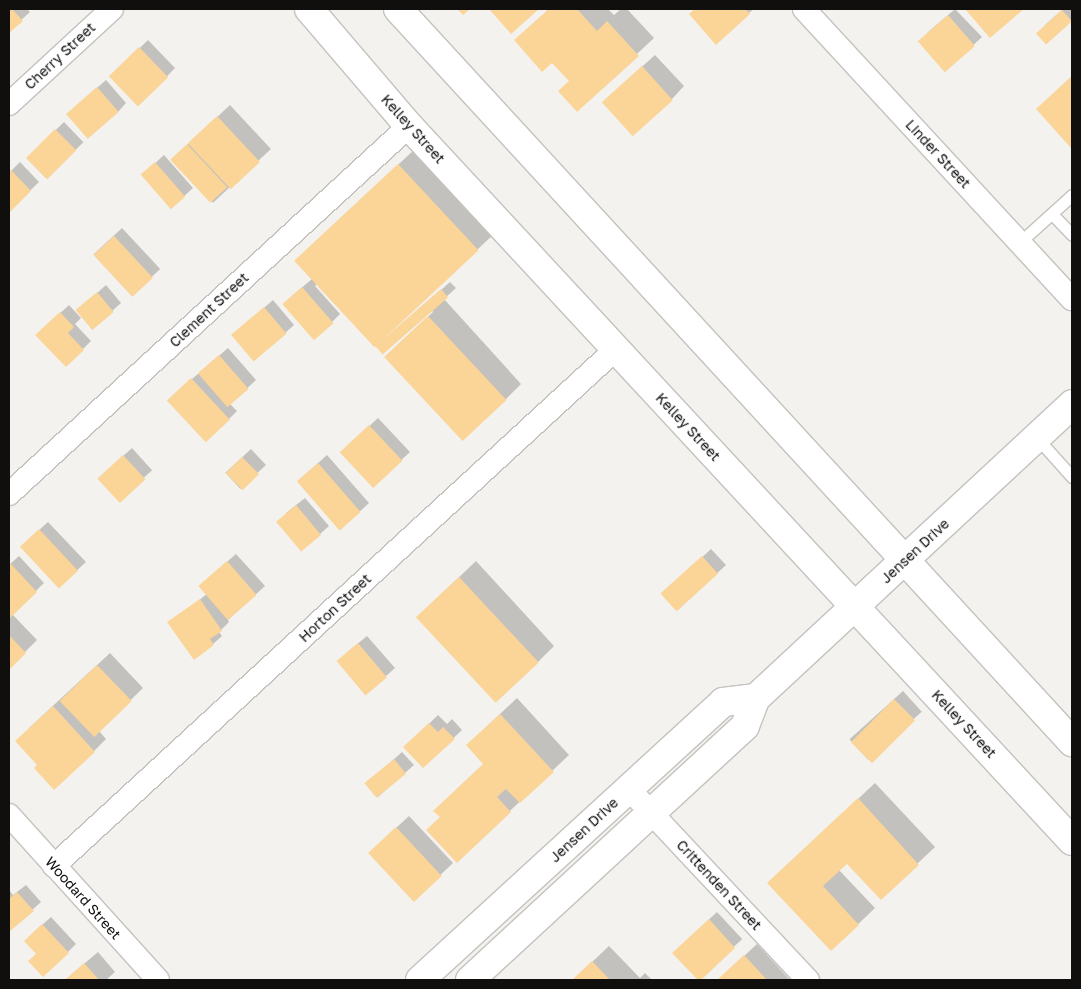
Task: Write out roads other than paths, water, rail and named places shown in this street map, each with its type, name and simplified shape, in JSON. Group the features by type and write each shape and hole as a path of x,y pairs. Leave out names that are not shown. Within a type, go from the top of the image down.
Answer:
{"main road":[{"name":"Kelley Street","path":"309,9 409,126 1072,841"},
{"path":"398,9 1072,742"},
{"name":"Jensen Drive","path":"470,980 745,726 756,698 1072,404"},
{"name":"Jensen Drive","path":"420,980 723,702 756,698"}],"street":[{"name":"Cherry Street","path":"9,104 112,9"},
{"name":"Linder Street","path":"804,9 1020,242 1069,289"},
{"name":"Clement Street","path":"9,494 409,126"},
{"name":"Horton Street","path":"54,866 616,349"},
{"name":"Crittenden Street","path":"629,789 808,980"},
{"name":"Woodard Street","path":"9,815 158,980"}],"lane":[{"path":"1020,242 1072,195"},
{"path":"1052,214 1072,235"},
{"path":"1036,438 1072,476"}]}
